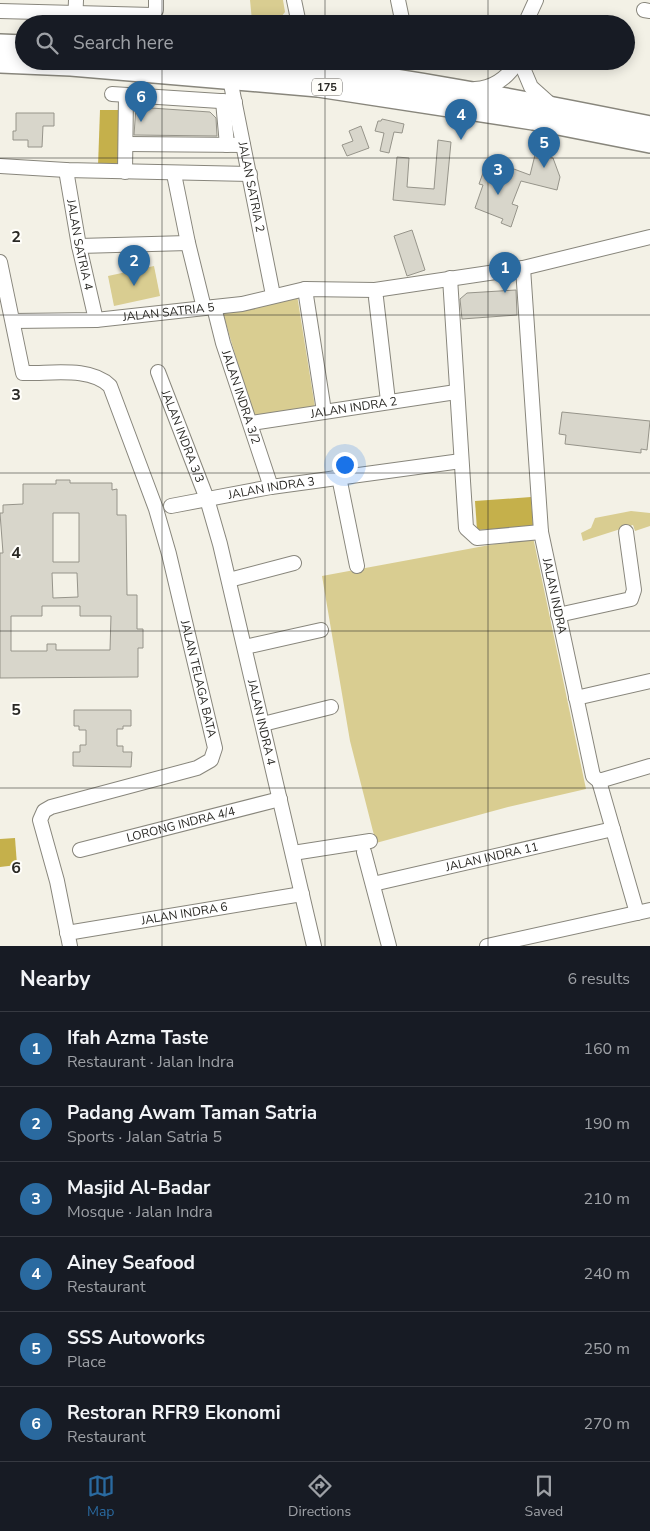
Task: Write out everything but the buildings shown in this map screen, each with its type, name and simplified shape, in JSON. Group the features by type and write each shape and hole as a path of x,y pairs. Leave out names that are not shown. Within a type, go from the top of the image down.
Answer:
{"highway":[{"path":"0,45 15,46"},
{"name":"175","path":"0,62 15,63"},
{"name":"175","path":"128,70 324,87 533,119 650,142"},
{"name":"175","path":"341,70 457,89 650,127"}],"street":[{"path":"294,0 297,15"},
{"path":"398,0 401,15"},
{"path":"529,15 536,0"},
{"path":"0,11 152,15 156,5"},
{"path":"457,89 489,87 504,78 511,70"},
{"path":"523,70 531,87 541,98 554,107"},
{"name":"JALAN SATRIA 2","path":"230,79 229,101 250,174 273,296"},
{"path":"125,172 127,144 119,95 229,101 227,145"},
{"path":"127,144 243,145"},
{"path":"0,166 174,174 250,174"},
{"name":"JALAN SATRIA 4","path":"66,170 79,246 96,320"},
{"name":"JALAN INDRA 3/2","path":"174,174 188,243 271,487"},
{"name":"JALAN SATRIA 5","path":"13,321 96,320 209,308 242,304 305,289 375,290 523,268 650,238"},
{"path":"79,246 188,243"},
{"path":"0,262 13,321"},
{"name":"JALAN INDRA","path":"523,268 541,532 593,776 599,781 613,829 644,912"},
{"path":"450,278 466,528 477,538 541,532"},
{"path":"305,289 324,411"},
{"path":"376,298 388,401"},
{"name":"JALAN TELAGA BATA","path":"13,321 23,373 89,374 102,378 110,386 156,509 215,748 211,760 197,768 51,807 44,811 40,820 57,881 68,940"},
{"name":"JALAN INDRA 3/3","path":"158,372 207,499"},
{"name":"JALAN INDRA 2","path":"250,423 456,392"},
{"name":"JALAN INDRA 3","path":"171,506 271,487 461,461"},
{"path":"339,477 357,566"},
{"name":"JALAN INDRA 4","path":"207,499 229,580 314,946"},
{"path":"558,615 631,599 634,590 626,532"},
{"path":"229,580 294,562"},
{"path":"245,647 321,630"},
{"path":"576,698 650,681"},
{"path":"263,724 331,707"},
{"path":"599,781 650,766"},
{"name":"LORONG INDRA 4/4","path":"80,850 280,799"},
{"name":"JALAN INDRA 11","path":"372,884 613,829"},
{"path":"293,853 367,847 372,884 389,946"},
{"name":"JALAN INDRA 6","path":"68,940 302,894"},
{"path":"487,946 644,912"}],"shaded area":[{"path":"250,0 283,0 285,12 283,15 251,15"},
{"path":"100,110 124,110 122,167 98,166"},
{"path":"154,266 160,296 114,306 108,276"},
{"path":"297,295 315,407 254,418 221,307"},
{"path":"531,497 533,526 477,530 475,501"},
{"path":"631,511 650,513 650,526 635,531 633,525 583,541 581,533 591,528 595,518"},
{"path":"533,537 586,789 508,807 376,843 350,741 322,576"},
{"path":"15,838 17,865 0,867 0,839"}],"place":[{"name":"Restoran RFR9 Ekonomi","path":"141,122"},
{"name":"Ainey Seafood","path":"461,140"},
{"name":"SSS Autoworks","path":"544,168"},
{"name":"Masjid Al-Badar","path":"498,195"},
{"name":"Padang Awam Taman Satria","path":"134,286"},
{"name":"Ifah Azma Taste","path":"505,293"}]}
